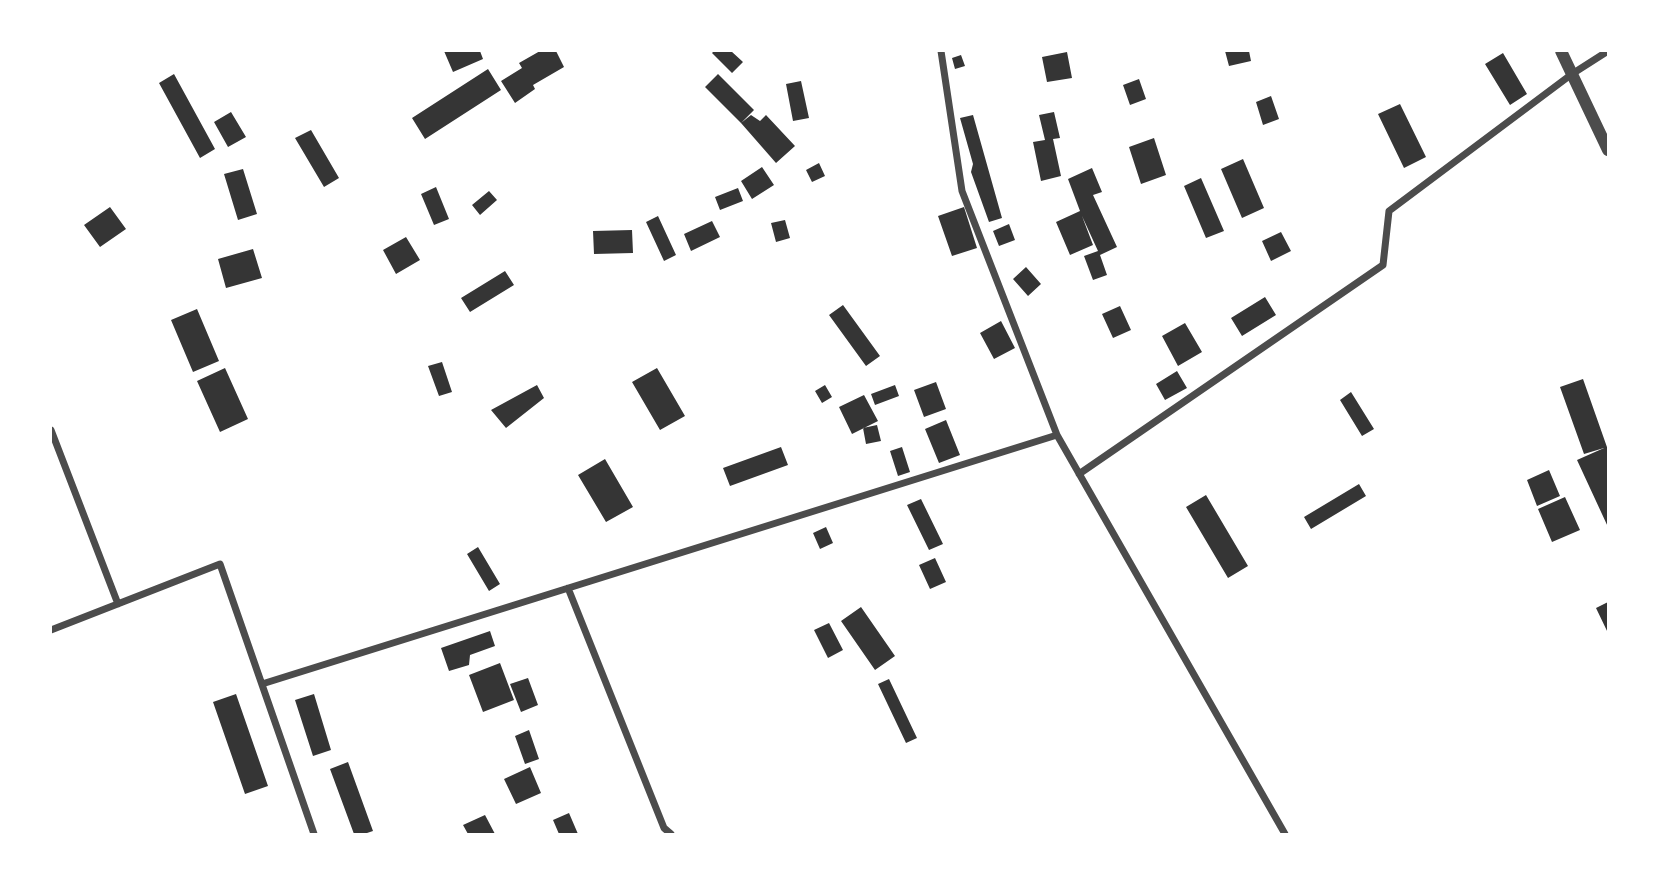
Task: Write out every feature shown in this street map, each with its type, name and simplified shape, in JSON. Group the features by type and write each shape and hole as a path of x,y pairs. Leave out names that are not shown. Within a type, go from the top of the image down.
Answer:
{"street":[{"path":"941,51 962,191 1057,435 1285,834"},
{"path":"1561,51 1608,150"},
{"path":"1079,474 1383,265 1389,211 1572,74 1608,51"},
{"path":"51,430 118,604"},
{"path":"262,684 1057,435"},
{"path":"51,630 220,565 314,834"},
{"path":"568,588 664,828 671,834"}],"building":[{"path":"444,51 480,51 483,59 453,72"},
{"path":"540,51 556,51 564,67 533,85 535,89 515,103 501,81 522,68 519,63"},
{"path":"731,51 743,62 732,73 712,53"},
{"path":"1225,51 1249,51 1251,61 1229,66"},
{"path":"1067,52 1072,78 1047,82 1042,57"},
{"path":"1503,53 1527,94 1510,105 1485,64"},
{"path":"961,55 965,66 955,69 952,58"},
{"path":"488,69 501,90 425,139 412,118"},
{"path":"174,74 215,149 200,158 159,83"},
{"path":"718,74 754,110 741,123 705,87"},
{"path":"1139,79 1146,99 1130,105 1123,85"},
{"path":"801,81 809,118 793,121 786,84"},
{"path":"1271,96 1279,119 1263,125 1256,102"},
{"path":"1400,104 1426,157 1404,168 1378,114"},
{"path":"231,112 246,137 228,147 214,122"},
{"path":"1054,112 1060,138 1053,139 1061,176 1041,181 1033,142 1045,140 1039,115"},
{"path":"751,115 760,121 766,115 795,146 776,163 741,123"},
{"path":"973,115 1002,218 989,222 971,172 973,164 960,118"},
{"path":"311,130 339,178 324,187 295,138"},
{"path":"1154,138 1166,175 1141,184 1129,147"},
{"path":"1243,159 1264,208 1242,218 1221,169"},
{"path":"819,163 825,176 812,182 806,170"},
{"path":"762,167 774,185 752,199 741,181"},
{"path":"1092,168 1102,192 1093,195 1117,247 1100,255 1107,275 1093,280 1084,256 1098,251 1082,216 1093,245 1070,255 1056,222 1080,211 1068,179"},
{"path":"243,169 257,214 238,220 224,174"},
{"path":"1201,178 1224,231 1206,238 1184,186"},
{"path":"436,187 449,219 434,225 421,194"},
{"path":"738,188 743,201 720,210 715,197"},
{"path":"489,191 497,200 480,215 472,205"},
{"path":"110,207 126,229 100,247 84,225"},
{"path":"964,207 977,248 952,256 938,216"},
{"path":"658,216 676,255 664,261 646,222"},
{"path":"785,220 790,238 776,242 771,223"},
{"path":"712,221 720,237 691,251 684,234"},
{"path":"1009,224 1015,240 999,246 993,231"},
{"path":"632,230 633,253 594,254 593,231"},
{"path":"1281,232 1291,251 1271,261 1262,241"},
{"path":"406,237 420,260 396,274 383,250"},
{"path":"253,249 262,278 226,288 218,259"},
{"path":"1026,267 1041,284 1028,296 1013,279"},
{"path":"505,271 514,285 470,312 461,298"},
{"path":"1265,297 1276,315 1242,336 1231,318"},
{"path":"843,305 880,356 866,366 829,315"},
{"path":"1120,306 1131,330 1113,338 1102,314"},
{"path":"197,309 219,361 193,372 171,320"},
{"path":"1001,321 1015,348 994,359 980,333"},
{"path":"1185,323 1202,352 1178,366 1162,336"},
{"path":"442,362 452,392 439,396 428,366"},
{"path":"225,368 248,419 220,432 197,381"},
{"path":"657,368 685,416 660,430 632,382"},
{"path":"1177,371 1187,388 1165,400 1156,384"},
{"path":"1583,379 1608,450 1608,527 1577,460 1604,448 1584,454 1560,387"},
{"path":"936,382 946,409 924,417 914,390"},
{"path":"537,385 544,398 506,428 491,410"},
{"path":"825,385 832,397 822,403 815,391"},
{"path":"895,385 899,396 875,405 871,394"},
{"path":"1351,392 1374,429 1362,436 1340,400"},
{"path":"864,395 878,421 852,434 839,407"},
{"path":"946,420 960,455 939,463 925,429"},
{"path":"877,425 881,441 866,444 863,428"},
{"path":"781,447 788,465 730,486 723,468"},
{"path":"902,447 910,472 898,476 890,451"},
{"path":"605,459 633,507 606,522 578,475"},
{"path":"1549,470 1560,496 1537,506 1527,480"},
{"path":"1359,484 1366,496 1311,529 1304,517"},
{"path":"1206,495 1248,566 1228,578 1186,507"},
{"path":"1565,497 1580,530 1552,542 1538,509"},
{"path":"921,499 943,544 929,550 907,505"},
{"path":"826,527 833,543 820,549 813,533"},
{"path":"478,547 500,584 489,591 467,554"},
{"path":"935,558 946,582 930,589 919,565"},
{"path":"1608,602 1608,633 1596,608"},
{"path":"861,607 895,656 875,670 841,621"},
{"path":"829,623 843,650 828,658 814,630"},
{"path":"490,631 495,646 470,655 469,665 449,671 441,648"},
{"path":"500,663 514,700 483,712 469,675"},
{"path":"528,678 538,705 521,712 510,684"},
{"path":"889,679 917,738 906,743 878,684"},
{"path":"236,694 268,786 245,794 213,702"},
{"path":"314,694 331,750 313,756 295,700"},
{"path":"529,730 539,759 525,764 515,736"},
{"path":"348,762 373,831 364,834 354,834 330,769"},
{"path":"530,767 541,793 516,804 504,779"},
{"path":"569,813 578,834 559,834 553,820"},
{"path":"485,815 495,834 468,834 463,825"}]}
